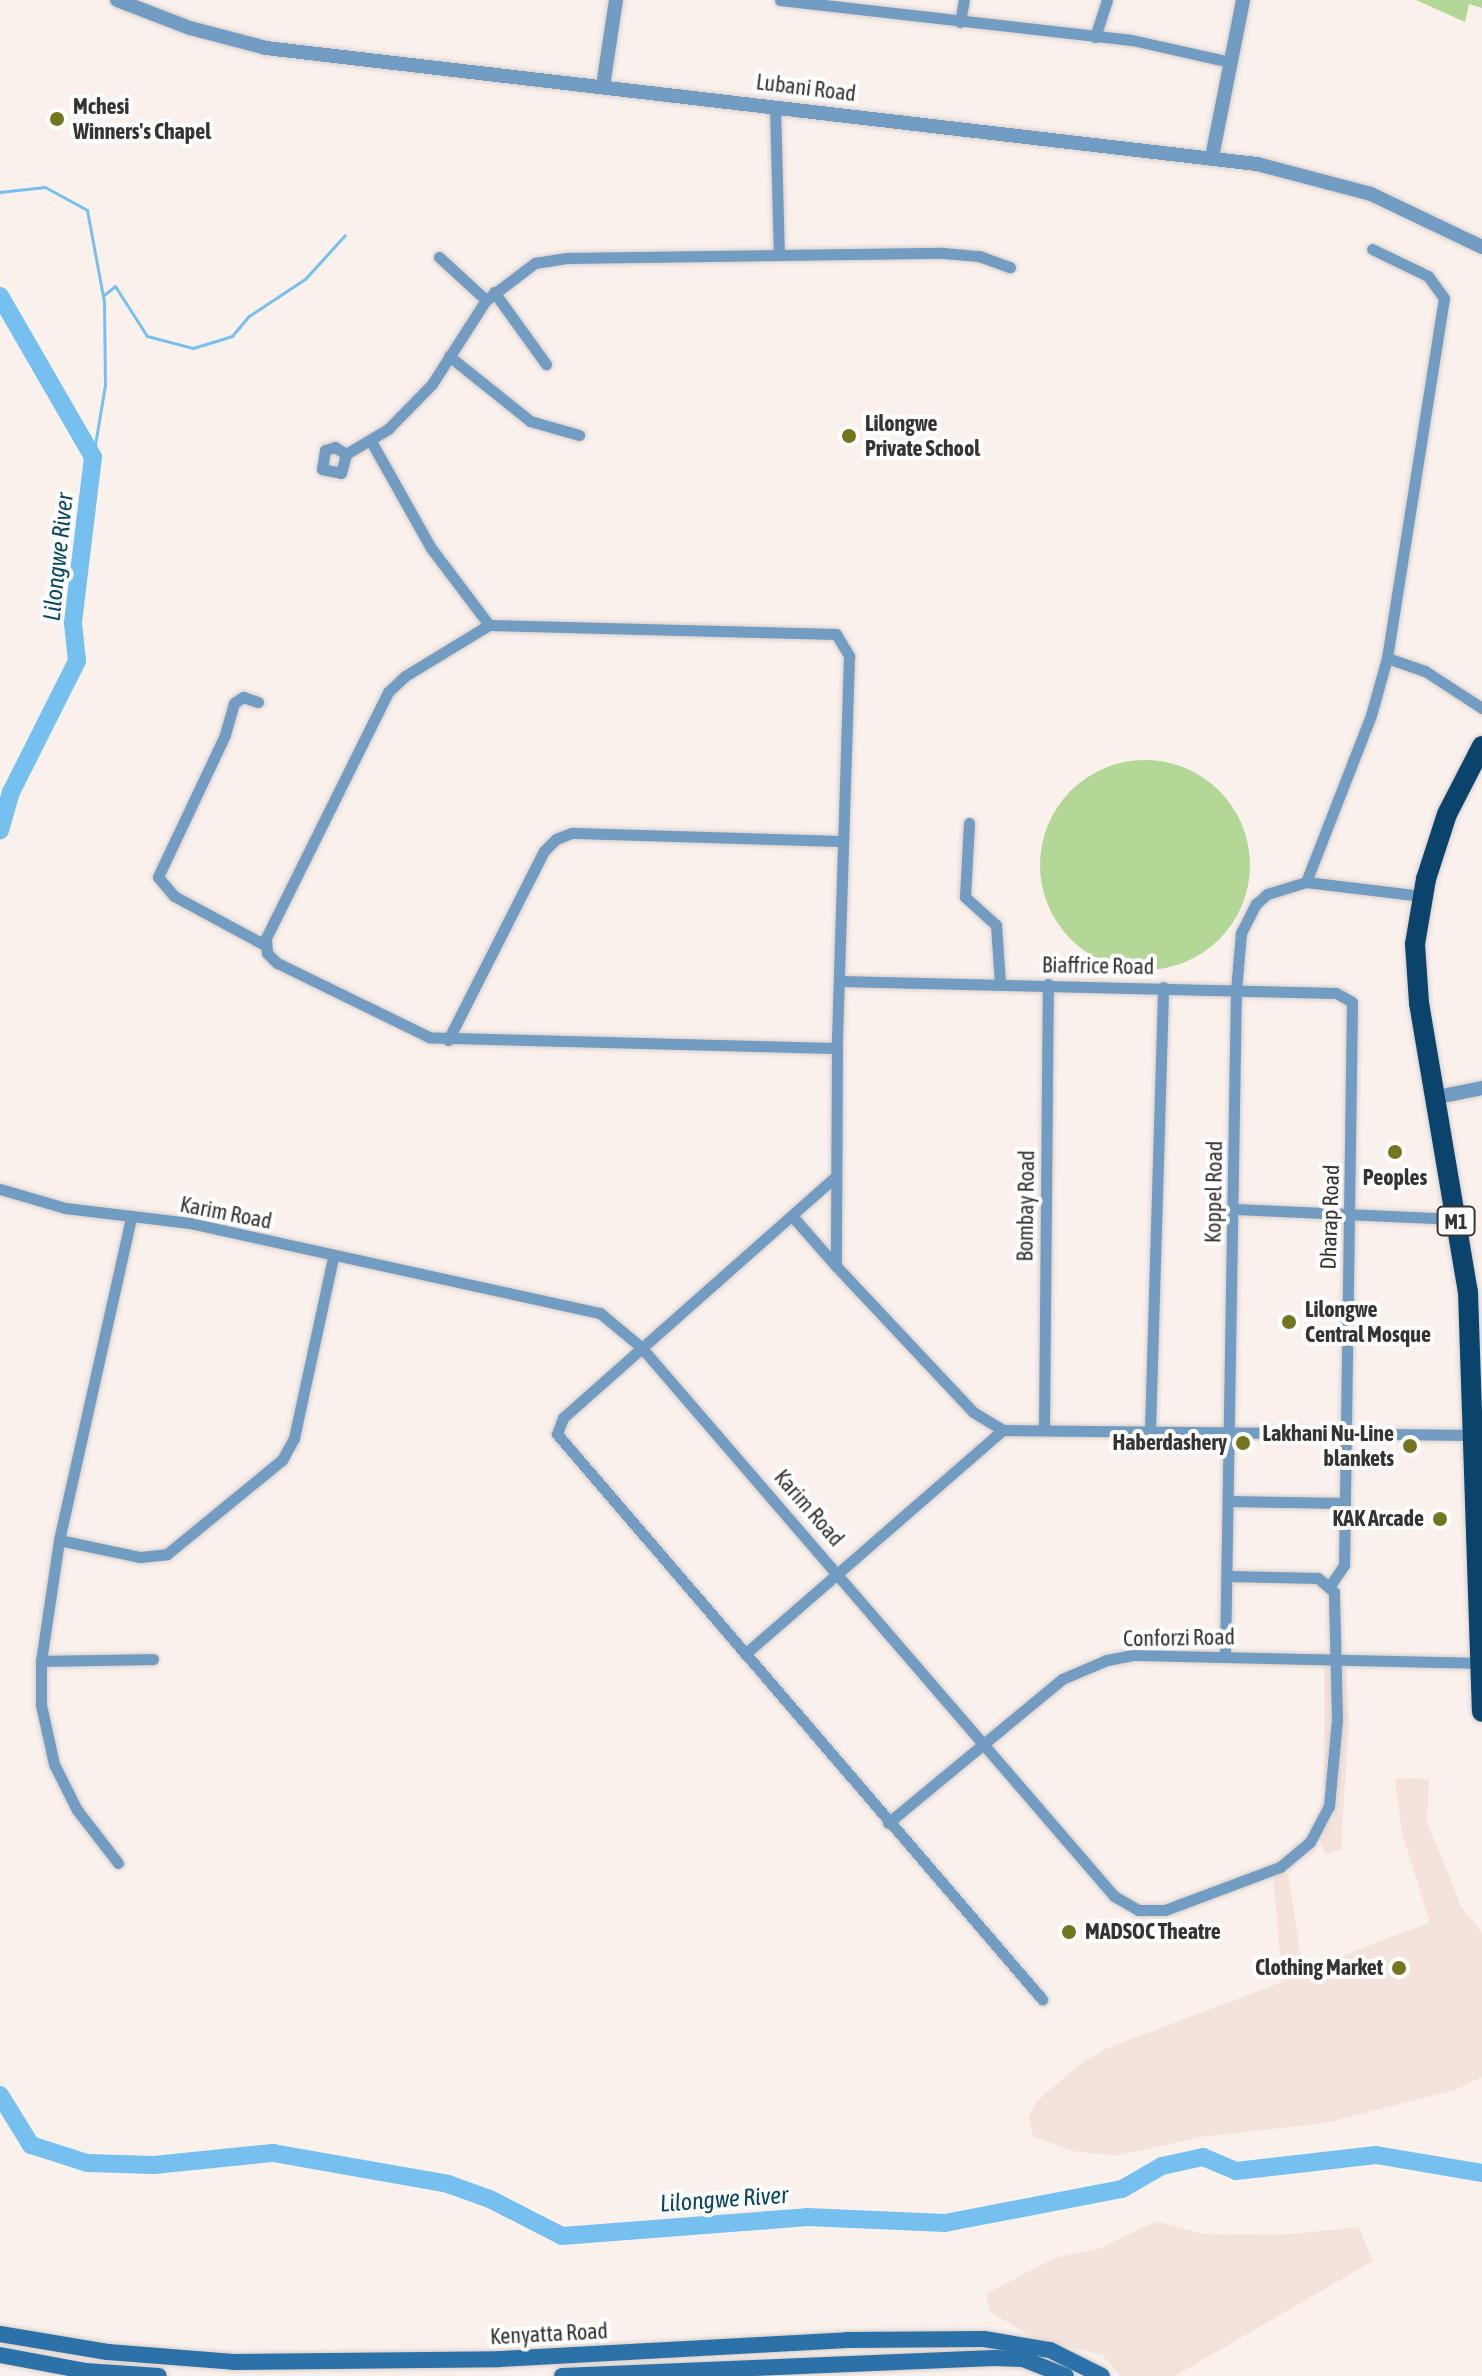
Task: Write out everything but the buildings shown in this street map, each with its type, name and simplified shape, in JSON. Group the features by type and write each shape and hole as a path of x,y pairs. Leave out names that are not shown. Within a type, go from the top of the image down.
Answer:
{"highway":[{"name":"M1","path":"1482,746 1454,797 1422,896 1415,963 1433,1098 1456,1219 1471,1333 1478,1663 1482,1712"}],"main road":[{"name":"Kenyatta Road","path":"0,2334 108,2352 234,2362 499,2359 847,2340 984,2339 1050,2350 1100,2374"},
{"path":"0,2355 85,2371 159,2376"},
{"name":"Kenyatta Road","path":"562,2376 994,2358 1023,2359 1066,2376"}],"street":[{"name":"Lubani Road","path":"117,0 266,48 1212,157 1371,194 1482,247"},
{"path":"603,86 616,0"},
{"path":"780,0 1095,37 1230,62"},
{"path":"960,22 964,0"},
{"path":"1095,37 1107,0"},
{"path":"1212,157 1243,0"},
{"path":"775,106 779,255"},
{"path":"1306,882 1371,715 1387,658 1444,295 1428,276 1372,249"},
{"path":"346,454 372,443 432,384 490,296 514,275 550,260 943,253 979,256 1010,267"},
{"path":"439,257 490,296 546,364"},
{"path":"449,356 522,417 579,435"},
{"path":"372,443 431,548 489,625"},
{"path":"265,945 388,692 405,676 489,625 836,634 849,656 837,1048 836,1266"},
{"path":"1387,658 1425,671 1482,708"},
{"path":"258,702 243,697 234,703 225,735 158,877 174,896 265,945 271,959 409,1030 448,1040 837,1048"},
{"path":"969,823 965,897 996,925 1000,984"},
{"path":"448,1040 544,851 556,839 572,833 843,841"},
{"name":"Koppel Road","path":"1225,1657 1235,1209 1236,990 1241,933 1256,904 1267,894 1306,882 1422,896"},
{"name":"Biaffrice Road","path":"840,981 1336,993 1352,1002"},
{"name":"Bombay Road","path":"1044,1428 1048,984"},
{"path":"1150,1430 1163,987"},
{"name":"Dharap Road","path":"1330,1586 1344,1565 1352,1002"},
{"path":"1433,1098 1482,1088"},
{"path":"835,1177 563,1418 557,1434 1042,1999"},
{"name":"Karim Road","path":"0,1189 65,1208 190,1223 333,1258 589,1309 641,1347 986,1743 1114,1896 1138,1910 1165,1910 1280,1867 1310,1842 1329,1806 1333,1780 1336,1600 1330,1586"},
{"path":"1235,1209 1456,1219"},
{"path":"118,1863 77,1810 54,1764 41,1705 41,1661 59,1540 131,1217"},
{"path":"793,1217 973,1412 1003,1430 1044,1428 1473,1435"},
{"path":"59,1540 140,1557 167,1554 282,1460 294,1438 333,1258"},
{"path":"745,1654 1003,1430"},
{"path":"1228,1501 1345,1503"},
{"path":"1227,1576 1318,1578 1330,1586"},
{"name":"Conforzi Road","path":"888,1823 1083,1667 1132,1655 1478,1663"},
{"path":"41,1661 153,1659"}],"shaded area":[{"path":"1324,1664 1346,1665 1349,1722 1341,1849 1325,1855 1319,1834 1333,1819 1336,1796 1324,1789"},
{"name":"Clothing Market","path":"1395,1778 1429,1779 1427,1822 1462,1908 1482,1932 1482,2077 1455,2090 1325,2123 1201,2137 1116,2156 1072,2151 1033,2136 1028,2118 1036,2102 1080,2064 1105,2049 1282,1982 1273,1874 1288,1873 1303,1971 1430,1922 1402,1834"},
{"path":"1156,2221 1204,2234 1280,2235 1359,2227 1373,2261 1175,2376 1120,2376 1102,2355 1033,2338 989,2311 986,2294 1054,2258 1101,2248"}],"green space":[{"path":"1416,0 1482,0 1482,8 1469,4 1465,22"},
{"path":"1145,760 1185,768 1219,791 1242,825 1250,865 1242,905 1219,939 1185,962 1145,970 1105,962 1071,939 1048,905 1040,865 1048,825 1071,791 1105,768"}],"waterway":[{"path":"0,192 45,187 87,210 104,302 105,385 93,457"},
{"path":"104,295 115,286 147,336 193,348 232,336 249,316 305,279 345,235"},
{"name":"Lilongwe River","path":"0,296 93,457 73,623 77,661 11,792 0,830"},
{"name":"Lilongwe River","path":"0,2095 31,2145 87,2163 154,2165 273,2153 448,2184 490,2199 562,2236 807,2217 945,2223 1122,2189 1162,2166 1203,2157 1236,2171 1376,2155 1482,2173"}],"place":[{"name":"Mchesi Winners's Chapel","path":"57,119"},
{"name":"Lilongwe Private School","path":"849,436"},
{"name":"Peoples","path":"1395,1152"},
{"name":"Lilongwe Central Mosque","path":"1289,1322"},
{"name":"Haberdashery","path":"1243,1443"},
{"name":"Lakhani Nu-Line blankets","path":"1410,1446"},
{"name":"KAK Arcade","path":"1440,1519"},
{"name":"MADSOC Theatre","path":"1069,1932"},
{"name":"Clothing Market","path":"1399,1968"}]}
